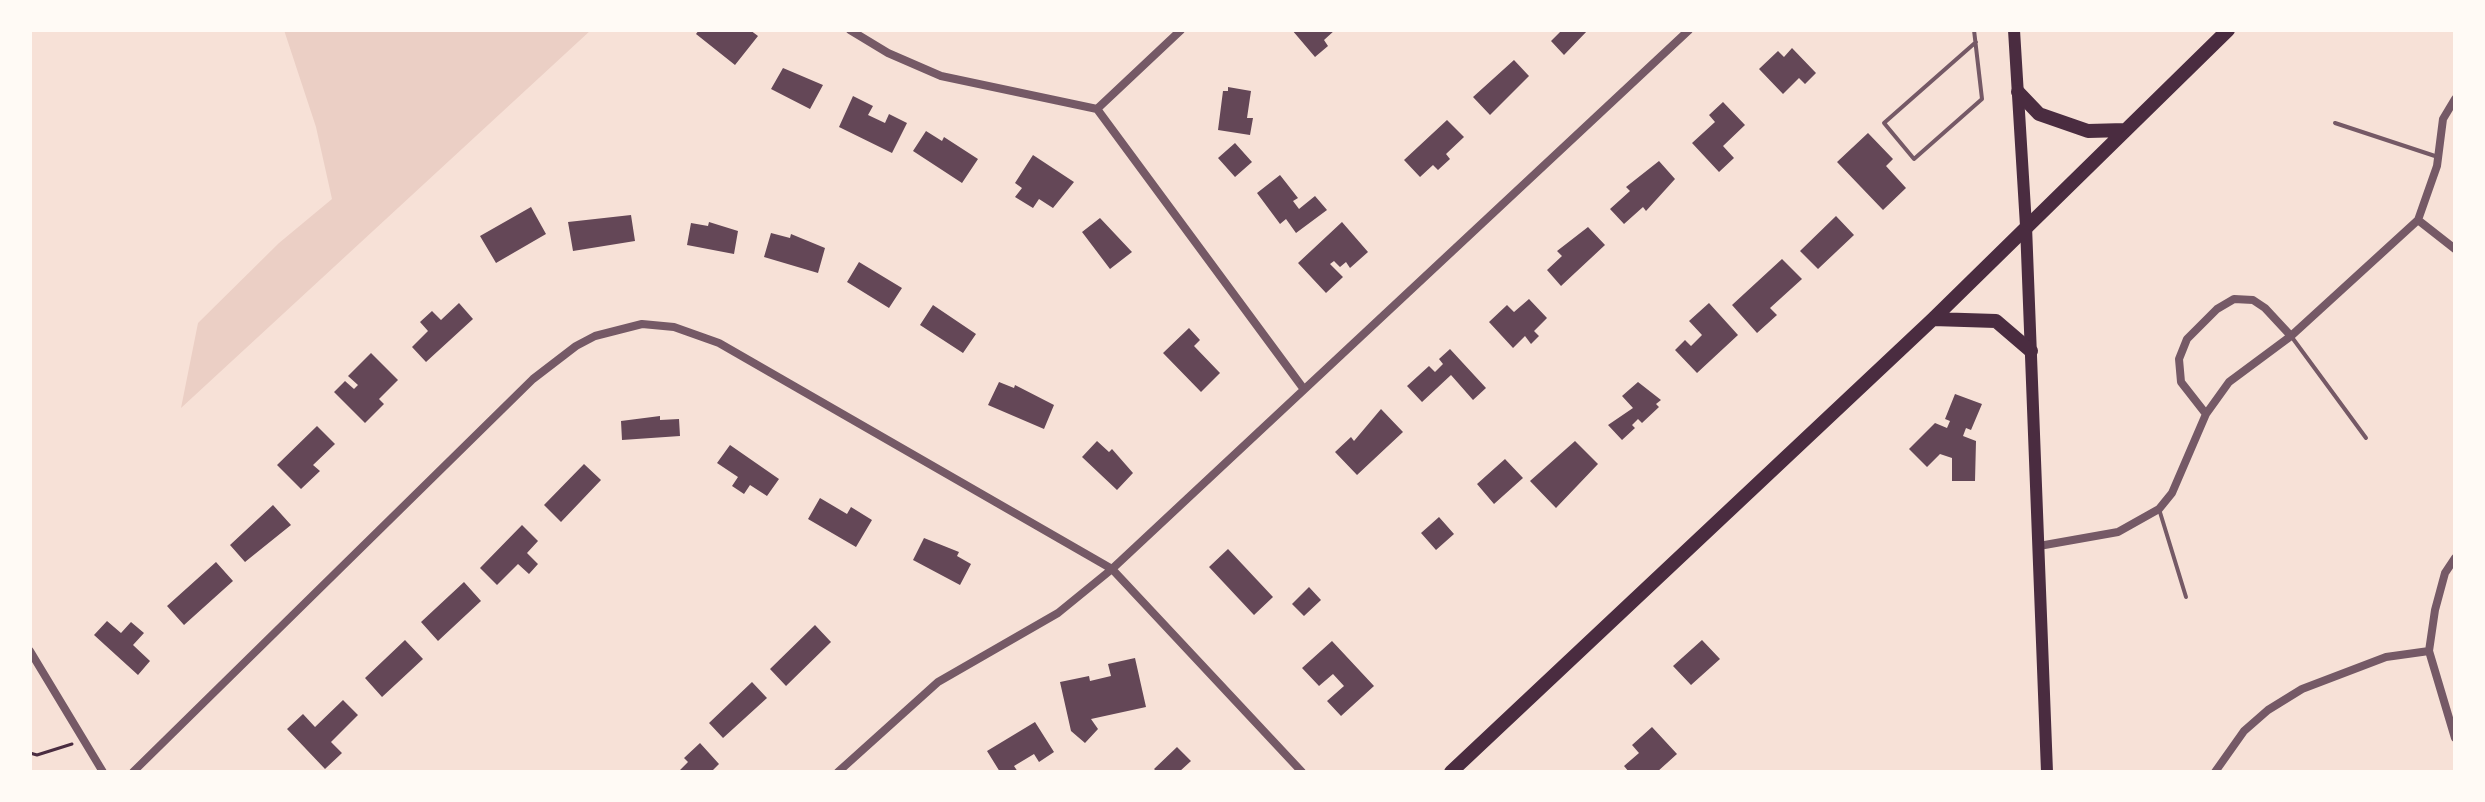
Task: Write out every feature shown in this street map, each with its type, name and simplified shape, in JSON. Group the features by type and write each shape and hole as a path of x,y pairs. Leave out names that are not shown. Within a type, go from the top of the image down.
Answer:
{"main road":[{"path":"2014,30 2026,226 2047,772"},
{"path":"1451,772 1933,319 2228,30"},
{"path":"2018,92 2039,114 2088,131 2125,130"},
{"path":"1933,319 1996,321 2031,351"}],"street":[{"path":"850,30 888,53 954,80 1097,109 1303,388"},
{"path":"1097,109 1181,30"},
{"path":"838,772 938,682 1058,613 1112,569 1689,30"},
{"path":"2039,546 2118,532 2159,509 2172,493 2206,414 2239,372 2291,336 2418,220 2430,190 2443,119 2455,99"},
{"path":"2418,220 2455,249"},
{"path":"2206,414 2181,382 2179,359 2187,339 2217,309 2234,299 2253,300 2291,336"},
{"path":"133,772 533,379 576,346 627,326 674,327 719,343 1112,569 1302,772"},
{"path":"2455,558 2445,573 2429,651 2455,738"},
{"path":"30,651 103,772"},
{"path":"2215,772 2244,731 2268,710 2302,689 2386,657 2429,651"}],"lane":[{"path":"1974,30 1976,42 1982,99 1914,159 1884,123 1976,42"},
{"path":"2335,123 2438,157"},
{"path":"2291,336 2366,438"},
{"path":"2159,509 2186,597"}],"path":[{"path":"30,753 37,755 85,739"}],"shaded area":[{"path":"284,30 591,30 181,408 198,323 279,243 332,199 316,127"}],"building":[{"path":"699,30 750,30 758,36 735,65 696,34"},
{"path":"1292,30 1335,30 1324,40 1328,46 1315,57"},
{"path":"1562,30 1588,30 1564,55 1551,41"},
{"path":"1792,48 1816,73 1805,84 1799,78 1783,94 1759,69 1778,51 1784,57"},
{"path":"1514,60 1529,76 1490,115 1473,97"},
{"path":"783,68 823,85 810,109 771,89"},
{"path":"1228,87 1251,91 1247,118 1253,118 1250,135 1218,130 1223,91 1228,91"},
{"path":"853,96 873,106 868,115 885,123 889,114 907,123 892,153 839,127"},
{"path":"1723,102 1745,125 1723,146 1734,158 1719,172 1692,143 1715,122 1709,115"},
{"path":"1447,120 1464,137 1446,154 1450,159 1438,170 1433,165 1420,177 1404,160"},
{"path":"926,131 942,141 944,137 978,159 962,183 913,151"},
{"path":"1868,133 1893,159 1886,166 1906,188 1883,210 1837,162"},
{"path":"1235,143 1252,162 1235,177 1218,158"},
{"path":"1033,155 1074,182 1053,208 1039,199 1033,208 1015,197 1022,188 1015,183"},
{"path":"1659,161 1675,179 1646,211 1643,207 1624,224 1610,209 1630,191 1626,187"},
{"path":"1280,175 1298,198 1293,201 1299,209 1315,196 1327,210 1296,233 1286,219 1280,224 1257,193"},
{"path":"531,207 546,234 496,263 480,236"},
{"path":"631,215 635,241 573,251 568,222"},
{"path":"1836,216 1854,235 1818,269 1800,251"},
{"path":"1100,218 1132,252 1110,269 1082,232"},
{"path":"709,222 738,231 734,254 687,245 691,223 708,226"},
{"path":"1342,222 1368,252 1350,268 1346,262 1340,267 1334,261 1330,264 1343,277 1326,293 1298,263"},
{"path":"1588,227 1605,245 1561,286 1547,270 1562,256 1557,251"},
{"path":"771,233 790,238 791,234 825,248 818,273 764,257"},
{"path":"1782,259 1802,279 1770,308 1777,315 1757,333 1732,305"},
{"path":"859,262 902,288 889,308 847,282"},
{"path":"1529,299 1547,318 1534,331 1539,336 1531,344 1525,336 1513,348 1489,322 1507,305 1514,312"},
{"path":"459,303 473,319 426,362 412,347 428,331 420,322 432,311 441,320"},
{"path":"1709,303 1738,335 1697,373 1675,350 1685,340 1691,346 1702,335 1689,321"},
{"path":"933,305 976,334 963,353 920,325"},
{"path":"1189,328 1200,340 1194,346 1220,373 1201,392 1163,353"},
{"path":"1450,349 1486,388 1473,400 1451,375 1422,402 1407,386 1429,366 1435,372 1443,364 1439,359"},
{"path":"371,353 398,380 379,399 384,404 365,423 334,392 345,381 354,389 358,385 348,376"},
{"path":"999,382 1014,388 1015,385 1054,405 1044,429 988,405"},
{"path":"1638,382 1661,400 1656,404 1659,407 1642,423 1638,419 1632,425 1635,428 1622,440 1608,425 1633,408 1622,396"},
{"path":"1955,394 1982,404 1971,430 1966,428 1963,436 1976,441 1975,481 1952,481 1952,458 1940,454 1927,467 1909,449 1935,423 1947,428 1950,421 1945,419"},
{"path":"1381,409 1403,432 1357,475 1335,452 1351,437 1354,441"},
{"path":"660,416 660,420 679,419 680,436 622,440 621,421"},
{"path":"317,426 335,444 313,465 320,471 301,489 277,465"},
{"path":"1097,441 1109,452 1112,449 1133,473 1117,490 1082,457"},
{"path":"1575,441 1598,464 1556,508 1530,481"},
{"path":"730,445 779,479 767,496 750,485 744,494 732,486 738,477 717,463"},
{"path":"1505,459 1523,478 1494,504 1477,484"},
{"path":"584,464 601,480 561,522 544,505"},
{"path":"820,498 847,514 851,507 872,520 856,547 808,519"},
{"path":"273,505 291,525 245,562 230,545"},
{"path":"1439,517 1454,534 1436,550 1421,533"},
{"path":"522,525 538,541 527,553 538,564 529,574 518,564 497,585 480,568"},
{"path":"924,538 959,552 957,556 971,564 960,585 913,560"},
{"path":"1228,549 1273,597 1254,615 1209,567"},
{"path":"216,562 233,581 184,625 167,606"},
{"path":"464,582 481,601 438,641 421,622"},
{"path":"1309,587 1321,600 1304,616 1292,604"},
{"path":"107,621 121,633 131,622 144,633 133,645 150,661 138,675 94,635"},
{"path":"815,625 831,642 786,686 770,669"},
{"path":"405,640 423,659 382,697 365,678"},
{"path":"1702,640 1720,659 1691,685 1673,666"},
{"path":"1332,641 1374,686 1341,716 1327,701 1344,686 1333,674 1319,686 1302,668"},
{"path":"1135,658 1146,707 1091,719 1098,729 1085,743 1071,731 1060,682 1089,676 1090,681 1111,676 1108,664"},
{"path":"752,682 767,698 723,738 709,723"},
{"path":"343,700 358,715 331,742 342,753 325,769 287,729 303,714 315,727"},
{"path":"1035,722 1054,752 1039,762 1034,754 1014,766 1018,772 1000,772 987,751"},
{"path":"1652,727 1677,754 1657,772 1629,772 1624,766 1639,753 1632,745"},
{"path":"700,743 719,764 711,772 678,772 688,762 684,758"},
{"path":"1177,747 1191,761 1179,772 1157,772 1154,769"}]}
